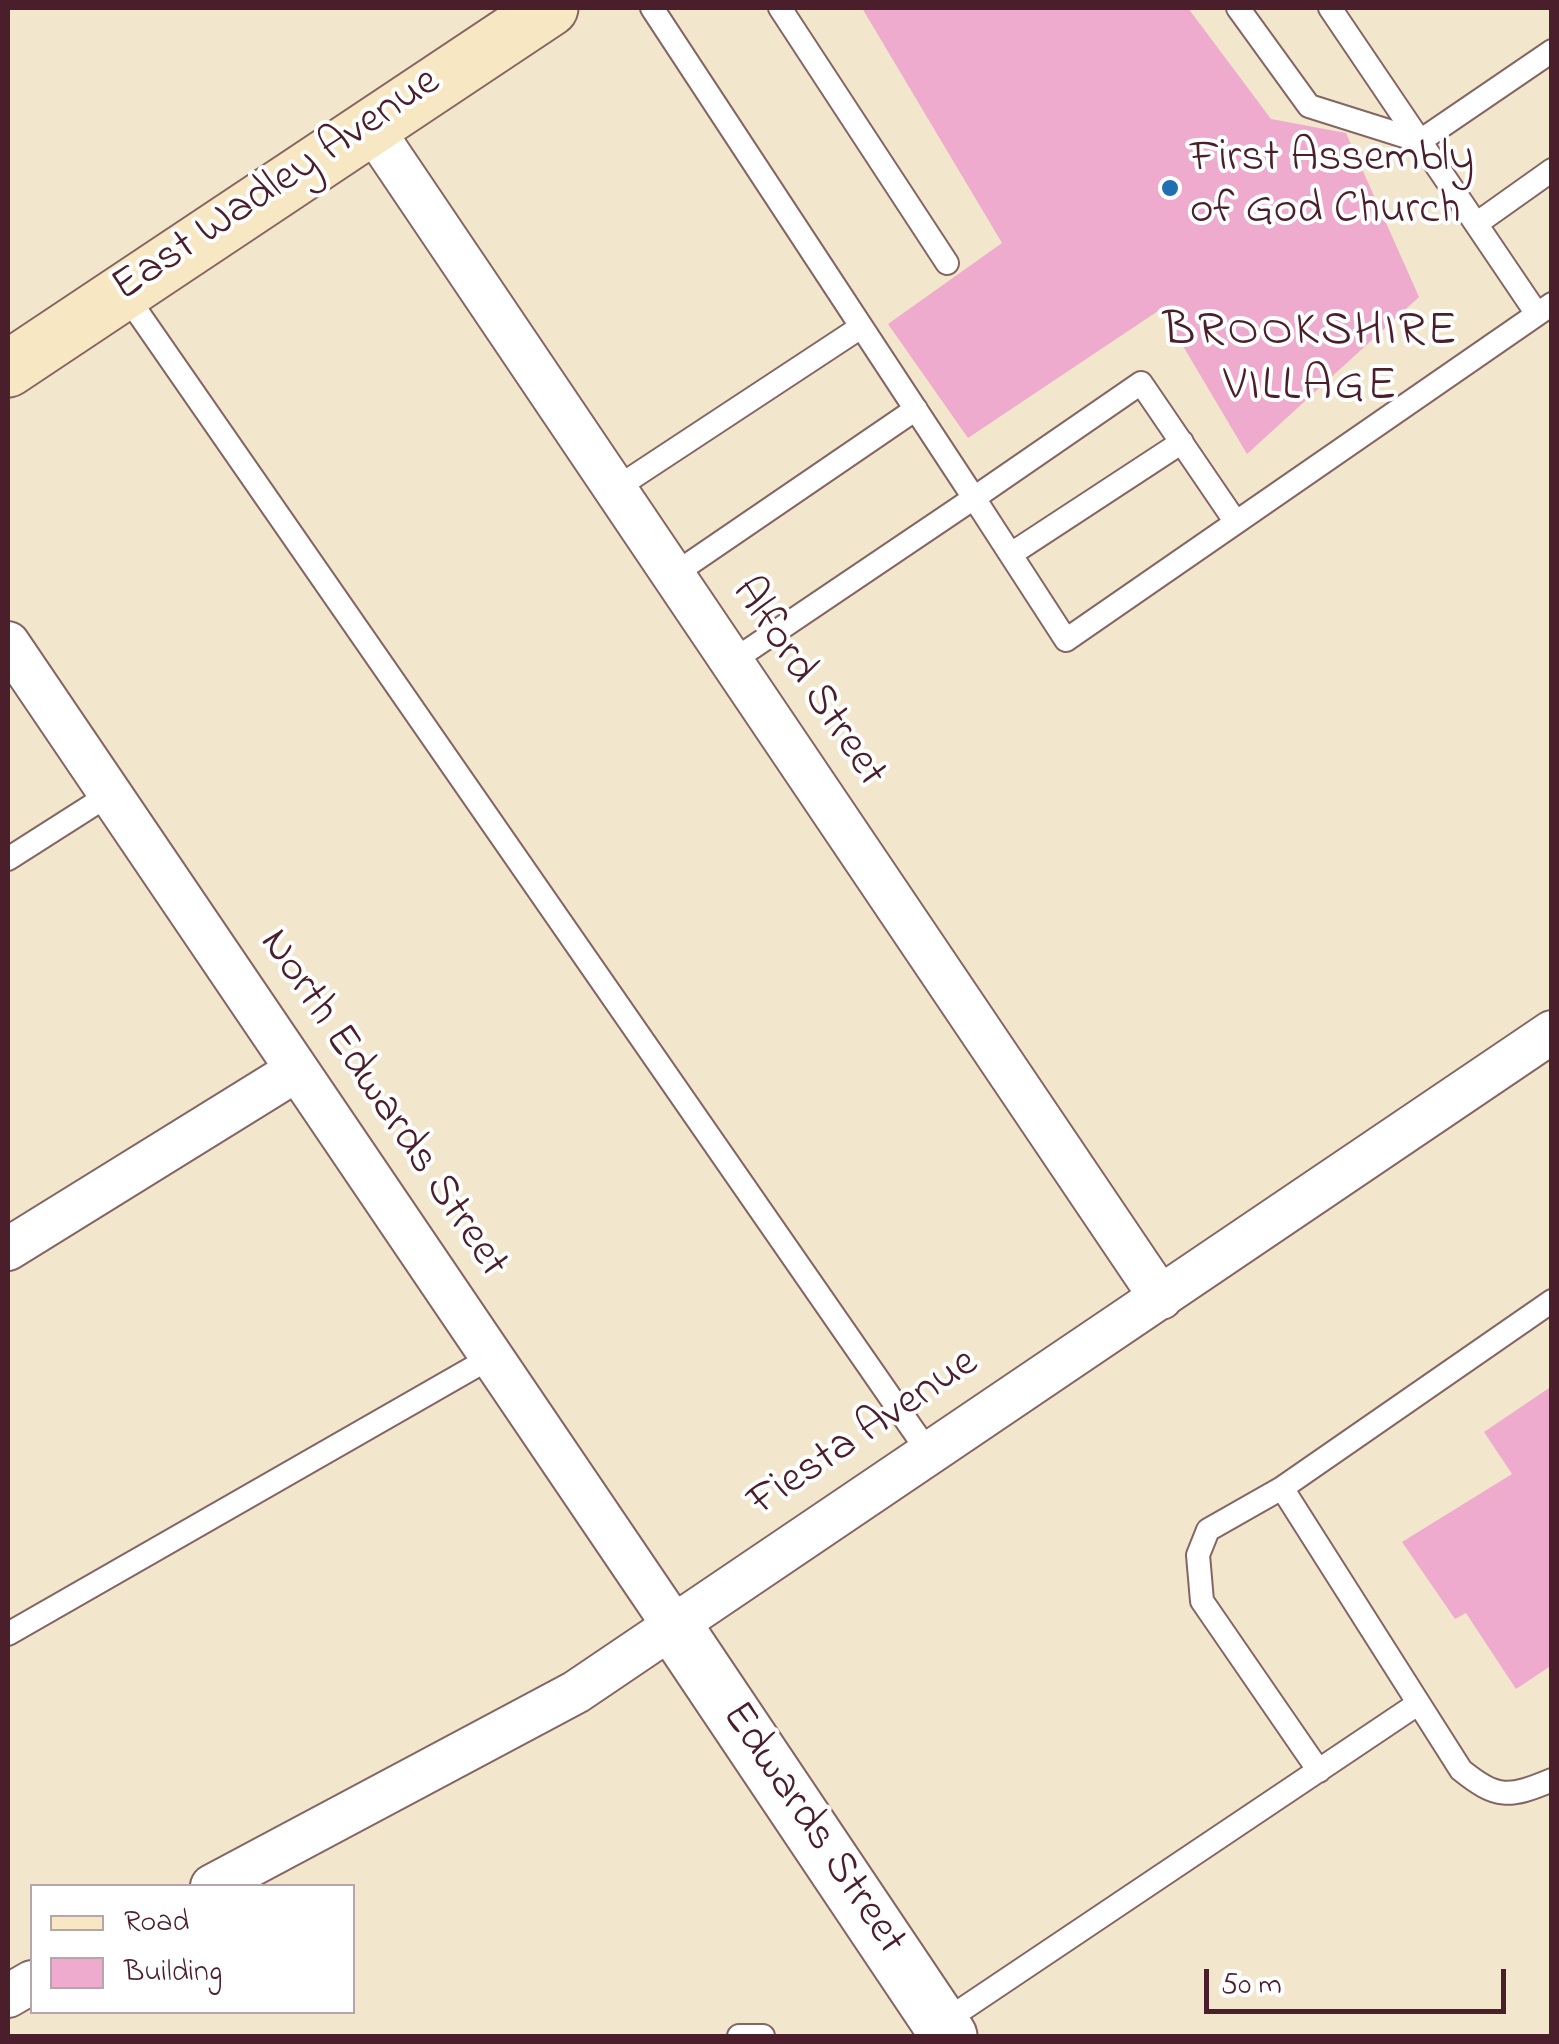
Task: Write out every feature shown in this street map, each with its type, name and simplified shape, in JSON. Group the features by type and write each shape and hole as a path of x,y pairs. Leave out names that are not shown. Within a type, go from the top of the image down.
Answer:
{"main road":[{"name":"East Wadley Avenue","path":"8,368 369,124 550,8"}],"street":[{"name":"Alford Street","path":"369,124 1162,1298"},
{"name":"North Edwards Street","path":"8,643 672,1623"},
{"name":"Fiesta Avenue","path":"216,1884 576,1692 672,1623 1162,1298 1552,1032"},
{"path":"8,1249 297,1070"},
{"name":"Edwards Street","path":"672,1623 945,2030"},
{"path":"8,1996 30,1983"}],"lane":[{"path":"652,8 1066,640 1544,309 1476,224 1330,8"},
{"path":"780,8 947,263"},
{"path":"1238,8 1309,106 1420,140"},
{"path":"1420,140 1552,51"},
{"path":"1476,224 1552,170"},
{"path":"124,290 929,1453"},
{"path":"615,490 862,326"},
{"path":"731,662 1140,382 1235,521"},
{"path":"672,575 916,409"},
{"path":"1011,554 1182,442"},
{"path":"8,859 110,794"},
{"path":"1319,1771 1202,1602 1198,1555 1208,1530 1282,1488 1552,1301"},
{"path":"8,1634 490,1358"},
{"path":"1282,1488 1416,1705 1462,1770 1488,1792 1508,1795 1552,1780"},
{"path":"945,2030 1416,1705"},
{"path":"738,2036 763,2036"}],"building":[{"name":"First Assembly of God Church","path":"862,8 1188,8 1271,119 1346,133 1419,297 1247,454 1161,309 968,438 888,324 1002,243"},
{"path":"1552,1386 1552,1665 1516,1689 1466,1613 1455,1619 1402,1542 1512,1474 1484,1432"}],"place":[{"name":"First Assembly of God Church","path":"1170,188"}],"district":[{"name":"BROOKSHIRE VILLAGE","path":"1311,362"}]}
